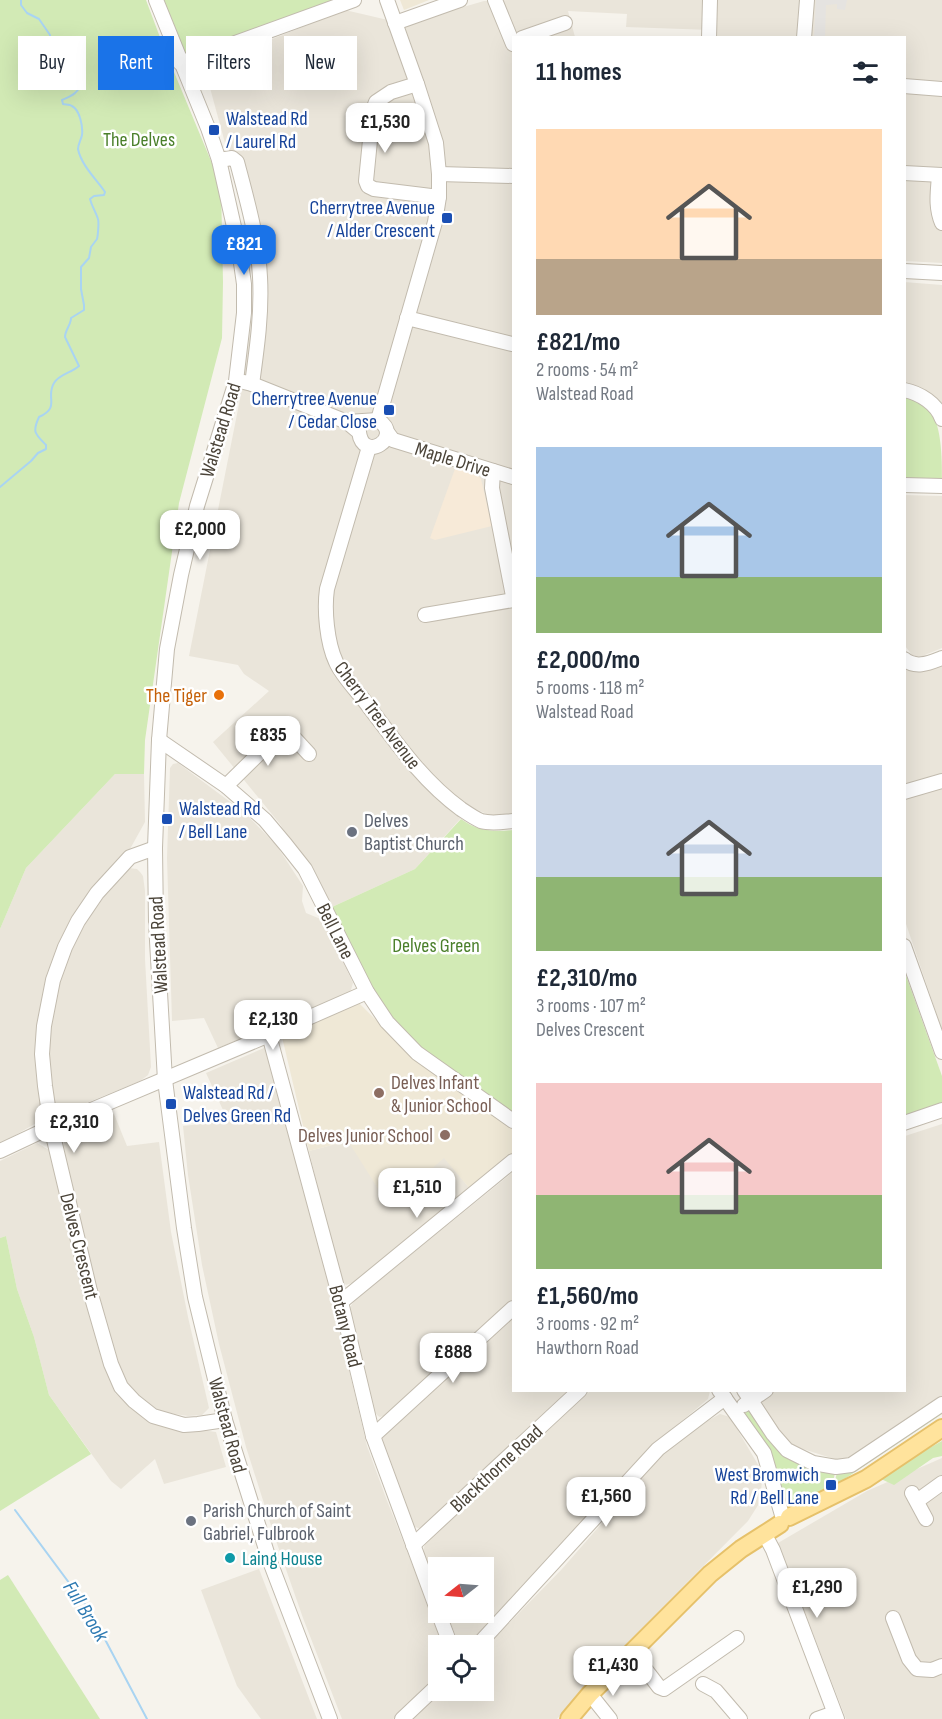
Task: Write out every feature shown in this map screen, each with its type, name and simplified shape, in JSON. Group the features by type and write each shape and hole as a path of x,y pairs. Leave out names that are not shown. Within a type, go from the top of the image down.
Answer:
{"main road":[{"path":"569,1719 590,1694 710,1574 784,1519 866,1479 942,1428"}],"street":[{"name":"Walstead Road","path":"156,0 219,160 233,217 244,284 244,313 236,381 197,506 167,649 159,740 155,848 156,923 165,1080 195,1297 225,1420 266,1550 330,1719"},
{"path":"180,63 354,0"},
{"path":"236,381 252,384 347,422 367,425 385,425 383,441 364,444 360,438 367,425 407,318 435,222 439,197 436,143 387,0"},
{"path":"395,23 460,0"},
{"path":"495,0 512,40"},
{"path":"709,36 710,0"},
{"path":"804,36 807,0"},
{"path":"532,36 553,32 566,23"},
{"path":"417,84 391,92 376,102 373,110 366,181 368,186 374,189 439,197"},
{"path":"906,86 942,89"},
{"name":"Walstead Road","path":"219,160 232,158 237,162 257,250 260,308 252,384"},
{"path":"906,173 940,175 937,201 942,223"},
{"path":"439,174 512,176"},
{"path":"906,271 942,273"},
{"path":"407,318 512,344"},
{"path":"906,390 924,398 941,415"},
{"name":"Maple Drive","path":"383,441 512,477"},
{"name":"Cherry Tree Avenue","path":"383,441 327,590 325,603 328,632 336,663 430,783 452,802 481,821 498,823 512,821"},
{"path":"493,471 492,488 512,593"},
{"path":"906,485 942,486"},
{"path":"424,615 512,598"},
{"path":"906,660 914,665 942,658"},
{"path":"226,786 285,728 309,753"},
{"name":"Bell Lane","path":"159,740 226,786 265,820 305,869 367,992 387,1022 417,1053 512,1120"},
{"path":"906,791 942,781"},
{"name":"Delves Crescent","path":"155,848 130,857 97,893 78,921 65,947 53,980 44,1026 42,1054 45,1086 51,1127 90,1291 111,1364 121,1387 153,1416 184,1425 225,1420"},
{"path":"906,952 942,1052"},
{"path":"0,1151 367,992"},
{"name":"Botany Road","path":"270,1035 341,1302 373,1436 428,1585"},
{"path":"906,1122 942,1110"},
{"path":"341,1302 512,1162"},
{"path":"373,1436 512,1309"},
{"name":"Blackthorne Road","path":"413,1545 578,1392"},
{"path":"487,1635 658,1449 722,1394 764,1453 784,1519"},
{"path":"735,1411 748,1395 772,1434 787,1450 813,1462 836,1467 851,1465 942,1404"},
{"path":"926,1519 914,1497 942,1483"},
{"path":"765,1535 773,1550 836,1716 817,1719"},
{"path":"899,1623 909,1659 917,1669 932,1670 942,1666"},
{"path":"632,1652 659,1687 664,1689 737,1638"},
{"path":"703,1684 716,1691 740,1719"},
{"path":"402,1719 428,1694"},
{"path":"590,1694 610,1719"}],"shaded area":[{"path":"400,0 429,0 404,10"},
{"path":"816,0 847,0 845,10 837,9 837,4 826,5 825,36 814,36"},
{"path":"942,0 942,263 906,261 906,36 712,36 711,30 626,27 627,14 568,11 575,36 512,36 512,814 491,816 471,807 415,869 332,907 280,824 213,742 269,691 244,674 238,665 189,656 242,389 254,302 251,238 211,90 272,90 272,39 345,10 405,24 484,1"},
{"path":"906,282 942,285 942,406 906,387"},
{"path":"456,466 476,473 481,479 492,526 435,540 430,538"},
{"path":"906,495 942,496 942,648 920,657 913,656 906,647"},
{"path":"942,662 942,1030 906,924 906,666"},
{"path":"178,763 245,813 277,846 303,886 302,901 306,913 323,920 353,983 349,992 218,1048 204,1018 172,1021 167,858 170,768 173,764"},
{"path":"115,774 144,774 145,822 130,849 77,910 53,959 40,1009 36,1074 42,1113 38,1122 0,1144 0,929 26,868"},
{"path":"129,868 137,869 143,876 145,891 145,959 151,1067 148,1075 140,1081 67,1111 60,1109 54,1101 49,1052 50,1025 60,979 82,928 112,885"},
{"name":"Delves Infant & Junior School","path":"359,1003 414,1058 512,1126 512,1154 470,1189 444,1158 389,1206 348,1141 309,1151 282,1037"},
{"path":"264,1048 269,1050 311,1209 367,1446 428,1604 428,1623 435,1623 440,1635 428,1635 428,1686 393,1719 342,1719 303,1618 246,1447 219,1344 202,1265 188,1175 183,1126 228,1121 206,1073"},
{"path":"114,1114 127,1146 159,1142 171,1232 209,1408 202,1415 188,1416 162,1412 147,1404 136,1395 120,1373 111,1345 80,1225 64,1140 71,1133"},
{"path":"942,1124 942,1396 844,1462 787,1444 753,1392 906,1392 906,1136"},
{"path":"348,1141 445,1158 470,1189 355,1282 346,1285 340,1279 309,1151"},
{"path":"37,1143 49,1150 100,1353 115,1393 144,1419 185,1431 216,1432 226,1467 164,1484 155,1459 121,1489 111,1481 49,1395 34,1337 17,1289 6,1236 0,1238 0,1161"},
{"path":"512,1173 512,1300 386,1415 380,1417 373,1410 349,1309 354,1301"},
{"path":"512,1317 512,1392 568,1392 421,1529 415,1527 409,1517 384,1447 382,1439"},
{"path":"589,1392 710,1392 708,1399 647,1450 494,1616 494,1557 428,1557 428,1566 423,1553 425,1543"},
{"path":"720,1414 730,1417 760,1468 762,1480 760,1502 748,1521 614,1656 557,1719 412,1719 431,1701 494,1701 494,1639 562,1569 663,1453"},
{"path":"942,1458 942,1719 846,1719 778,1543 867,1491"},
{"path":"259,1569 317,1719 261,1719 237,1686 201,1590"},
{"path":"450,1623 487,1623 476,1635 456,1635"}],"green space":[{"name":"The Delves","path":"0,0 146,0 160,36 98,36 98,90 174,90 174,72 221,185 222,338 179,503 145,740 144,774 115,774 26,868 0,929"},
{"path":"159,0 338,0 241,36 186,36 186,56 181,58"},
{"path":"906,396 927,406 936,421 940,440 942,480 906,481"},
{"name":"Delves Green","path":"461,819 486,830 512,830 512,1112 423,1050 397,1024 375,994 332,907 415,869"},
{"path":"906,976 942,1076 942,1104 906,1116"},
{"path":"6,1236 17,1289 34,1337 49,1395 91,1454 0,1511 0,1238"},
{"path":"750,1408 783,1449 835,1473 832,1486 828,1490 796,1506 781,1498 774,1461 745,1414"},
{"path":"942,1409 942,1414 834,1486 837,1472"},
{"path":"942,1441 942,1456 933,1458 894,1485 881,1479 917,1455"},
{"path":"8,1575 100,1719 0,1719 0,1580"}],"waterway":[{"path":"0,487 38,453 46,449 46,445 36,433 37,422 51,406 51,393 56,380 79,366 65,334 71,318 84,310 81,267 89,258 91,247 97,239 98,226 98,219 90,199 104,195 105,192 80,155 78,147 82,132 79,115 75,108 63,104 62,100 74,94 79,88 80,77 72,67 61,61 40,62 41,44 50,38 50,35 39,19 27,13 21,5 21,0"},
{"name":"Full Brook","path":"15,1510 90,1611 147,1719"}],"place":[{"name":"Walstead Rd / Laurel Rd","path":"214,130"},
{"name":"Cherrytree Avenue / Alder Crescent","path":"447,218"},
{"name":"Cherrytree Avenue / Cedar Close","path":"389,410"},
{"name":"The Tiger","path":"219,695"},
{"name":"Walstead Rd / Bell Lane","path":"167,819"},
{"name":"Delves Baptist Church","path":"352,832"},
{"name":"Delves Infant & Junior School","path":"379,1093"},
{"name":"Walstead Rd / Delves Green Rd","path":"171,1104"},
{"name":"Delves Junior School","path":"445,1135"},
{"name":"West Bromwich Rd / Bell Lane","path":"831,1485"},
{"name":"Parish Church of Saint Gabriel, Fulbrook","path":"191,1521"},
{"name":"Laing House","path":"230,1558"}]}
